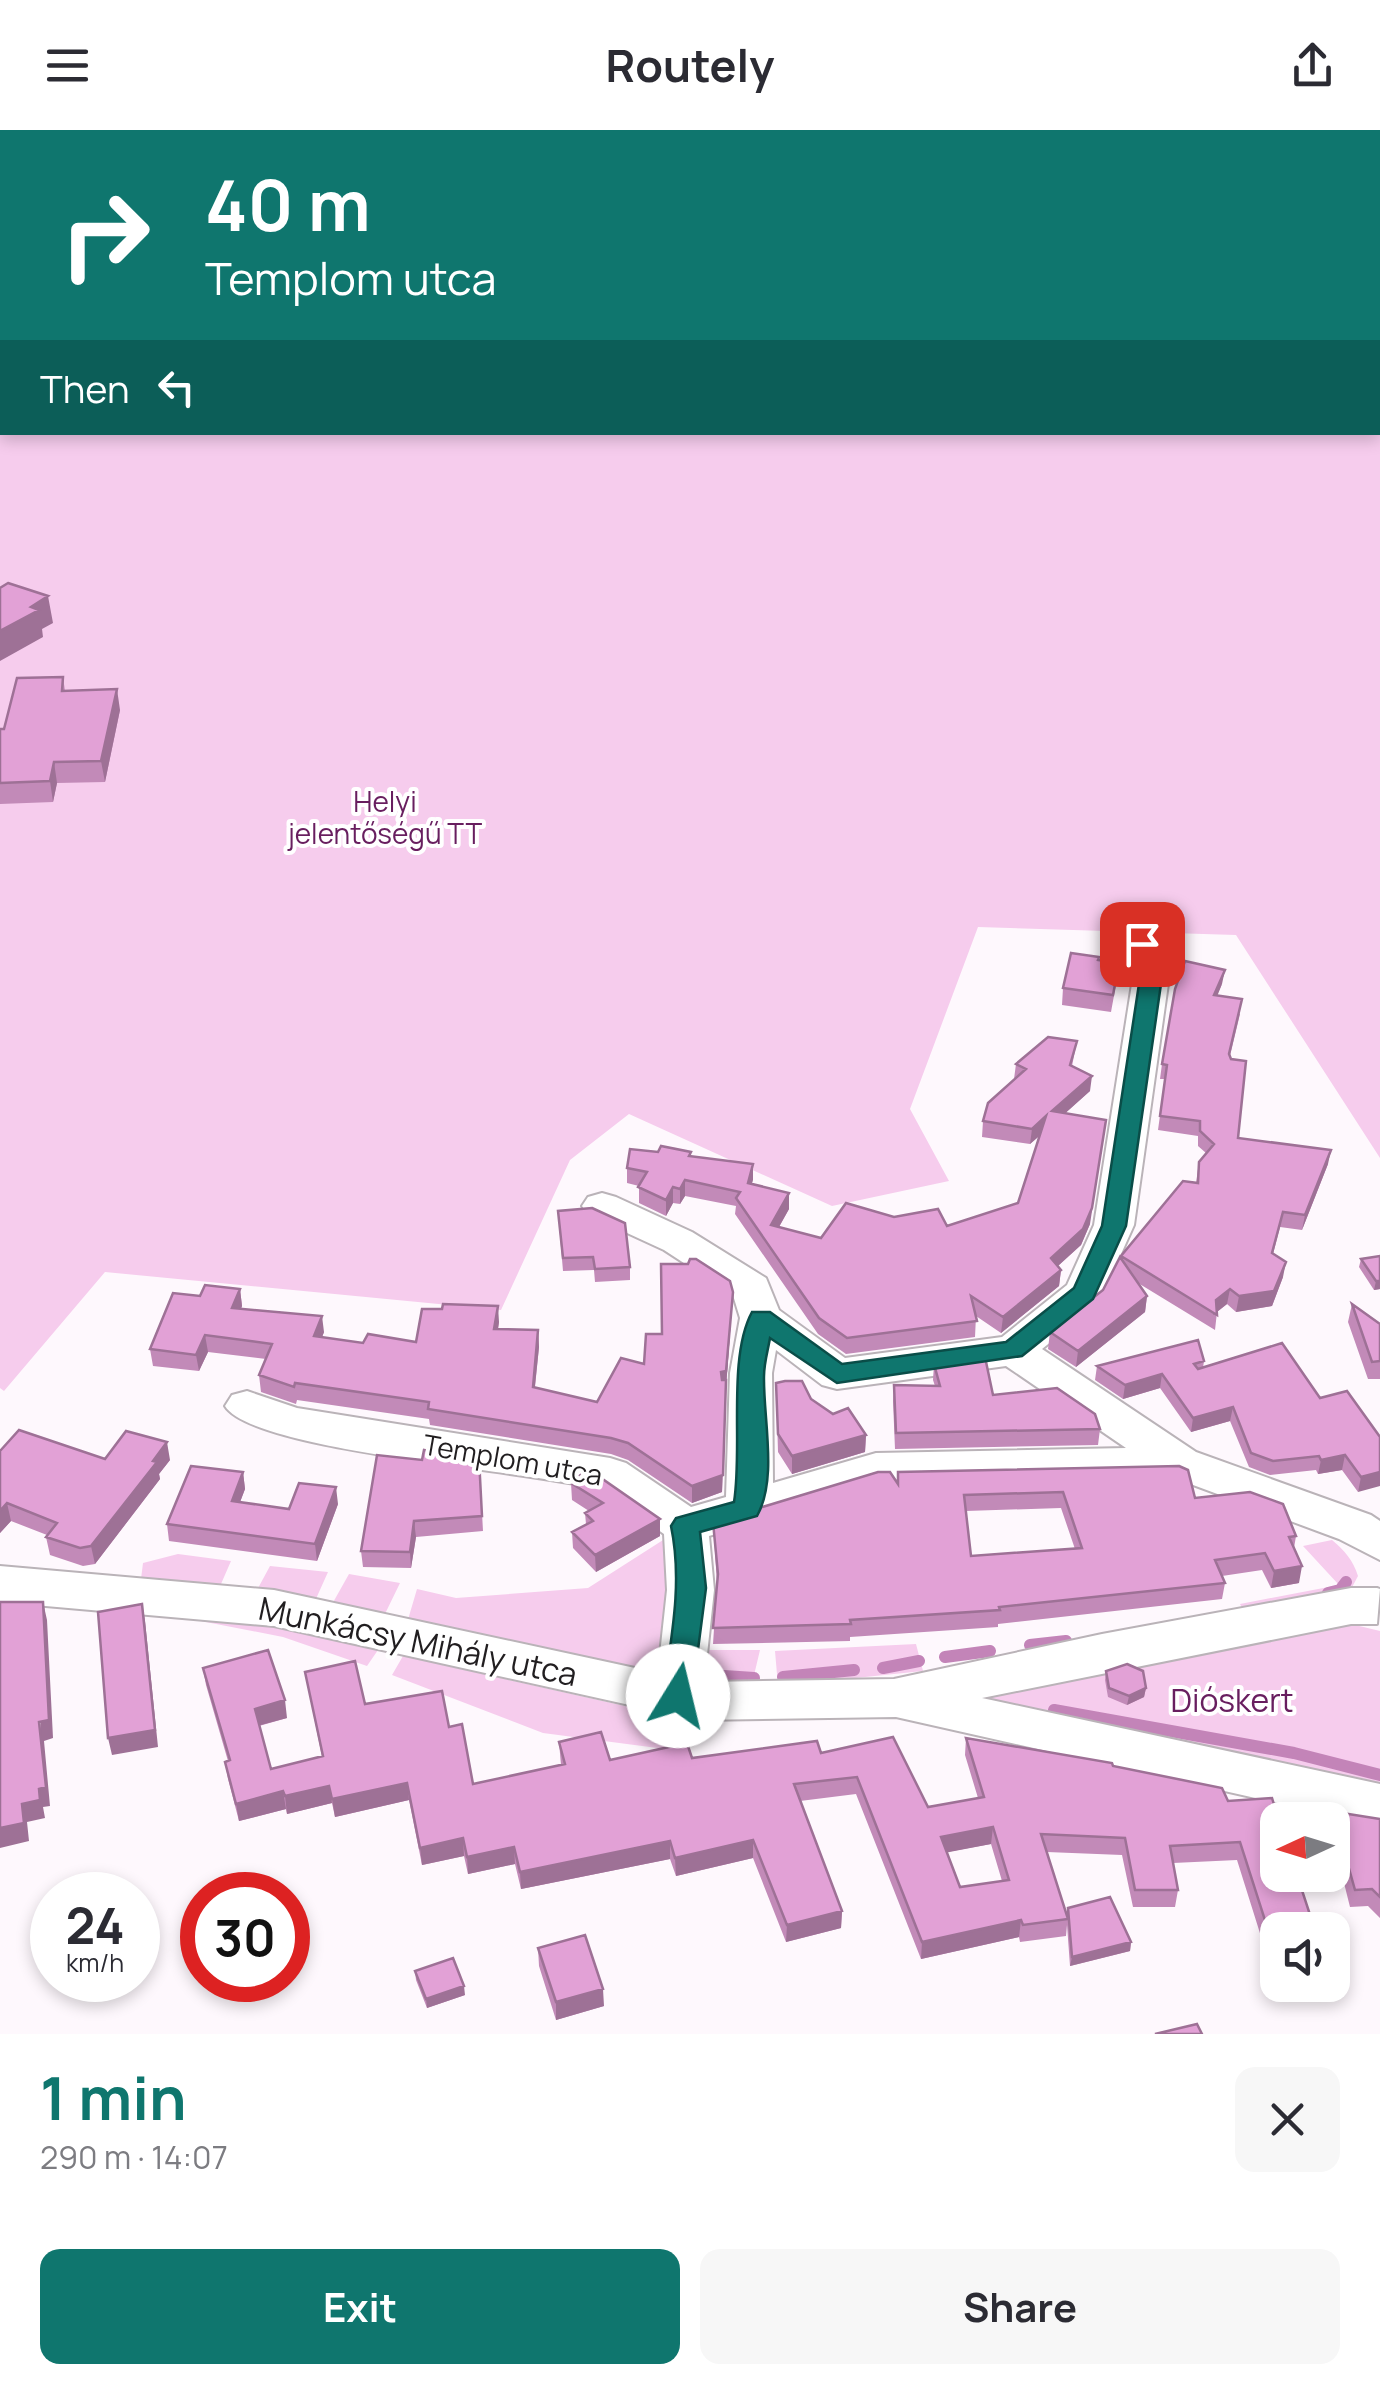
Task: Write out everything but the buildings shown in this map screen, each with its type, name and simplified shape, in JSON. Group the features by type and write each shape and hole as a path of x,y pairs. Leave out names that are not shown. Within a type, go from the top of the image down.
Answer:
{"street":[{"path":"761,1318 837,1374 1013,1350 1084,1293 1114,1226 1150,984 1142,944"},
{"path":"602,1206 678,1241 750,1288 761,1318 751,1373 752,1471 747,1509"},
{"path":"1013,1350 1180,1464 1355,1527 1380,1542"},
{"name":"Templom utca","path":"247,1406 291,1422 610,1474 685,1526"},
{"path":"678,1696 692,1588 685,1526 876,1469 1180,1464"},
{"name":"Munkácsy Mihály utca","path":"0,1584 274,1608 697,1701 767,1702 894,1698 1102,1653 1379,1601"},
{"name":"Munkácsy Mihály utca","path":"894,1698 1380,1805"}],"green space":[{"name":"Helyi jelentőségű TT","path":"0,435 1380,435 1380,1158 1236,935 978,927 910,1109 949,1181 832,1206 629,1114 570,1160 501,1310 105,1272 4,1391 0,1388"},
{"path":"685,1526 654,1678 407,1623 417,1589 456,1598 588,1588"},
{"path":"1332,1540 1348,1556 1358,1576 1349,1593 1248,1619 1240,1604 1339,1585 1303,1546"},
{"path":"178,1554 231,1561 221,1584 141,1579 143,1563"},
{"path":"270,1566 328,1572 315,1601 257,1590"},
{"path":"349,1574 400,1583 383,1618 331,1606"},
{"path":"180,1617 287,1626 378,1650 367,1666 283,1637"},
{"name":"Dióskert","path":"1351,1624 1380,1631 1380,1792 954,1695"},
{"path":"916,1644 923,1671 778,1686 775,1651"},
{"path":"699,1650 760,1650 751,1688 711,1686"},
{"path":"403,1656 665,1715 665,1749 543,1733 392,1675"}],"waterway":[{"path":"1328,1593 1340,1590 1346,1582"},
{"path":"1030,1645 1066,1641"},
{"path":"945,1657 990,1651"},
{"path":"883,1668 919,1661"},
{"path":"783,1677 854,1670"},
{"path":"709,1675 754,1678"},
{"path":"1054,1710 1294,1753 1380,1775"}],"route":[{"path":"678,1696 692,1588 685,1526 747,1509 752,1471 751,1373 761,1318 837,1374 1013,1350 1084,1293 1114,1226 1150,984 1142,944"}]}
